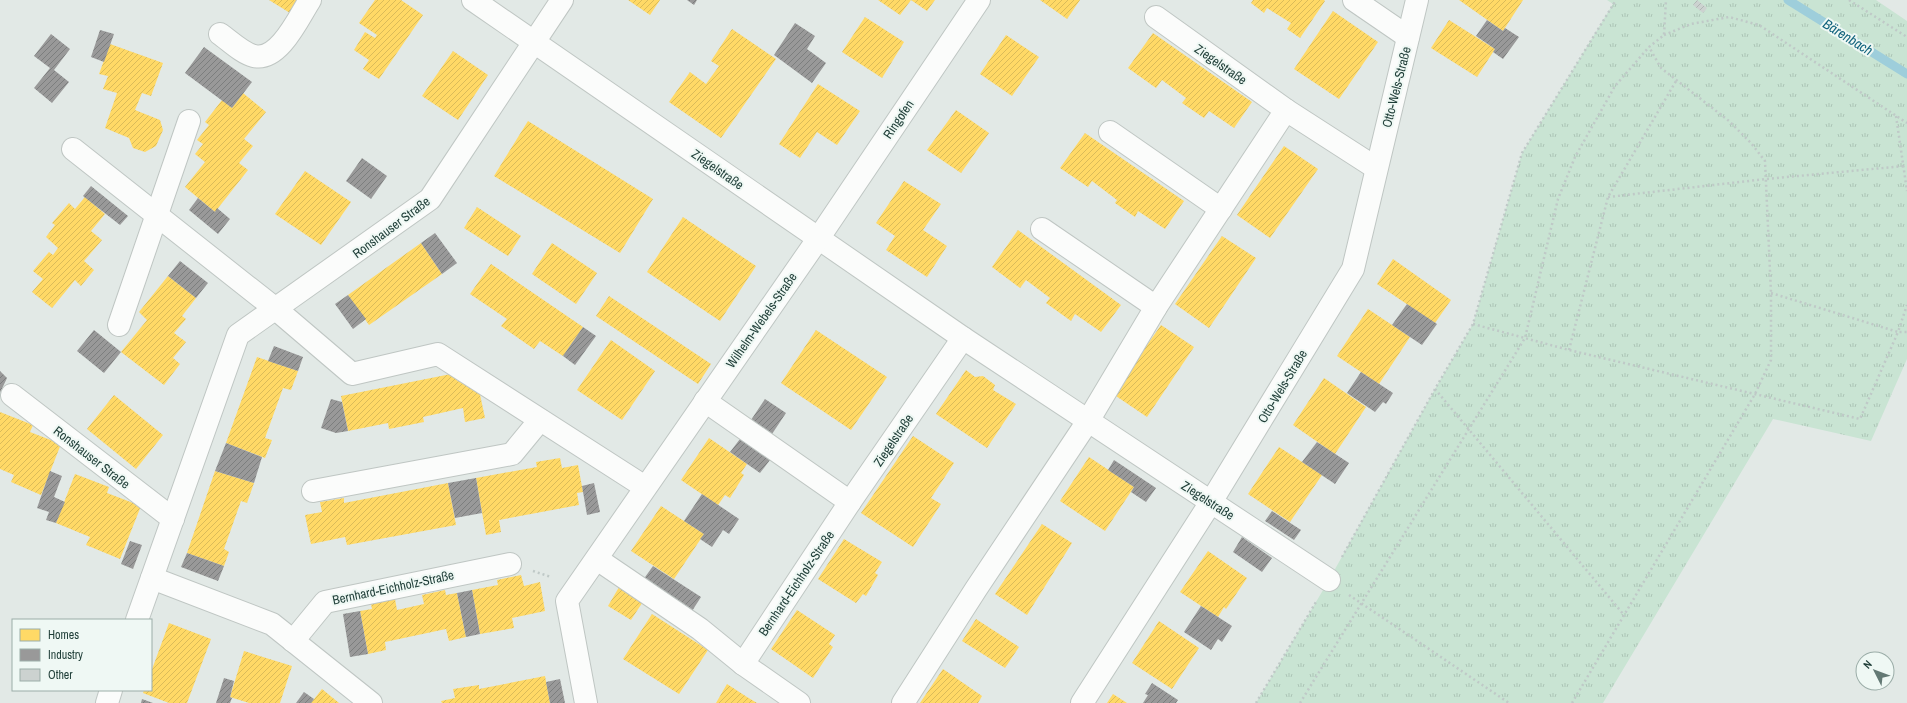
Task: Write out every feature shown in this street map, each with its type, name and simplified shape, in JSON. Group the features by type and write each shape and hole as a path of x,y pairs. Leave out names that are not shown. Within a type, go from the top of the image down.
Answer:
{"street":[{"path":"220,34 254,56 264,56 279,47 310,0"},
{"name":"Ziegelstraße","path":"473,0 963,338 1329,580"},
{"name":"Ronshauser Straße","path":"137,619 238,335 276,310 430,199 562,0"},
{"name":"Ringofen","path":"818,239 978,0"},
{"name":"Otto-Wels-Straße","path":"1354,0 1408,37"},
{"name":"Otto-Wels-Straße","path":"1082,703 1211,502 1353,269 1417,0"},
{"name":"Ziegelstraße","path":"1156,17 1286,110 1376,168"},
{"path":"903,703 976,589 1088,421 1156,307 1286,110"},
{"path":"119,325 189,121"},
{"path":"1110,132 1222,209"},
{"path":"73,149 276,310 352,374 438,354 645,487"},
{"path":"1042,229 1156,307"},
{"name":"Wilhelm-Webels-Straße","path":"586,703 567,601 818,239"},
{"name":"Ziegelstraße","path":"850,502 963,338"},
{"name":"Ronshauser Straße","path":"12,395 173,519"},
{"path":"705,401 850,502"},
{"path":"312,491 512,454 540,420"},
{"name":"Bernhard-Eichholz-Straße","path":"743,664 850,502"},
{"path":"597,558 700,629 743,664 799,703"},
{"name":"Bernhard-Eichholz-Straße","path":"293,641 325,602 510,564"},
{"path":"152,578 272,624 371,703"},
{"path":"107,703 111,691"}],"path":[{"path":"1256,703 1329,580 1473,324 1522,153 1616,0"},
{"path":"1664,35 1666,0"},
{"path":"1849,0 1907,37"},
{"path":"1300,703 1525,338 1558,199 1575,157 1615,86 1649,47 1664,35 1691,24 1728,17 1759,25 1907,123"},
{"path":"1572,703 1755,394 1771,360 1765,161 1751,143 1729,120 1676,81 1661,68 1649,47"},
{"path":"1569,350 1608,197 1676,81"},
{"path":"1896,116 1907,191"},
{"path":"1608,197 1766,179 1904,166"},
{"path":"1770,293 1898,332 1907,332"},
{"path":"1473,324 1569,350 1860,419 1898,332 1907,306"},
{"path":"1435,390 1624,615"},
{"path":"510,564 549,576 572,593"},
{"path":"1329,580 1509,703"}],"green space":[{"path":"1607,0 1876,0 1907,21 1907,359 1871,441 1773,419 1603,703 1256,703 1329,580 1435,389 1473,324 1522,153 1613,4"}],"building: Homes":[{"path":"269,0 298,0 290,13"},
{"path":"375,0 401,0 423,15 379,79 363,69 369,60 354,50 365,32 375,38 377,35 359,23"},
{"path":"628,0 660,0 650,15"},
{"path":"878,0 911,0 900,15"},
{"path":"911,0 935,0 927,11"},
{"path":"1040,0 1080,0 1067,19"},
{"path":"1253,0 1325,1 1300,38 1287,29 1291,23 1267,8 1264,13 1251,3"},
{"path":"1459,0 1523,0 1503,31"},
{"path":"1333,11 1378,42 1339,99 1294,69"},
{"path":"865,17 904,42 882,78 842,52"},
{"path":"1449,20 1495,49 1477,77 1431,48"},
{"path":"732,29 776,59 721,138 669,102 690,72 706,84 719,66 711,61"},
{"path":"1153,33 1252,102 1234,128 1209,111 1204,118 1182,103 1186,98 1162,80 1156,88 1128,68"},
{"path":"1006,35 1039,57 1012,96 980,74"},
{"path":"110,44 163,63 151,96 142,93 135,110 160,120 163,130 156,146 145,152 133,148 129,138 105,128 117,93 103,89 108,76 99,74"},
{"path":"453,51 488,75 458,120 422,96"},
{"path":"818,84 860,111 837,145 817,132 800,158 779,144"},
{"path":"243,93 266,112 244,139 253,146 239,163 248,170 215,212 185,187 205,162 195,154 203,144 197,140 209,125 205,122 222,100 232,108"},
{"path":"956,110 989,133 961,173 927,150"},
{"path":"528,121 653,199 620,253 494,176"},
{"path":"1085,133 1184,201 1165,229 1138,211 1135,217 1115,203 1117,200 1092,181 1088,187 1060,168"},
{"path":"1284,146 1318,169 1270,238 1237,215"},
{"path":"305,171 351,202 321,245 275,214"},
{"path":"904,181 941,204 923,230 947,246 927,277 886,250 895,236 876,223"},
{"path":"85,197 105,214 91,231 102,240 84,261 94,270 81,286 75,280 52,308 32,292 43,279 33,271 49,252 53,255 58,248 46,237 55,225 52,223 69,203 75,209"},
{"path":"477,207 521,236 508,256 464,228"},
{"path":"683,217 756,266 720,321 647,272"},
{"path":"1018,230 1121,305 1101,332 1075,314 1071,321 1046,303 1050,298 1026,280 1020,288 992,267"},
{"path":"1222,236 1256,258 1209,328 1175,304"},
{"path":"421,243 442,274 369,325 348,295"},
{"path":"552,243 597,273 576,304 532,274"},
{"path":"1393,259 1451,300 1435,323 1377,284"},
{"path":"491,264 583,327 563,356 540,341 534,349 501,326 507,319 470,294"},
{"path":"168,276 196,298 182,316 186,319 174,333 186,342 173,358 180,364 164,385 121,352 147,320 139,312"},
{"path":"609,296 711,364 698,384 596,316"},
{"path":"1368,309 1410,337 1379,384 1337,356"},
{"path":"1161,325 1194,347 1147,417 1113,394"},
{"path":"816,330 887,377 851,430 781,383"},
{"path":"611,340 655,371 622,420 577,390"},
{"path":"257,357 298,371 291,390 283,388 265,438 272,440 265,458 226,443"},
{"path":"966,370 975,377 983,376 995,385 993,390 1016,404 987,448 936,414"},
{"path":"456,373 457,381 478,385 485,418 465,422 463,408 423,417 424,422 389,429 388,423 348,431 341,396"},
{"path":"1324,378 1366,407 1335,454 1293,425"},
{"path":"114,395 163,435 136,469 87,429"},
{"path":"0,412 33,425 30,432 61,444 41,495 11,482 14,475 0,469"},
{"path":"913,436 954,463 931,498 941,504 913,547 861,513"},
{"path":"709,438 747,464 741,473 744,475 730,498 725,495 718,505 681,480"},
{"path":"1279,447 1322,475 1290,522 1248,494"},
{"path":"1089,457 1134,487 1105,531 1060,501"},
{"path":"560,458 562,468 578,465 583,492 577,493 579,505 499,520 501,532 486,535 476,478 537,467 536,462"},
{"path":"215,471 254,483 247,503 241,501 224,549 229,552 224,566 187,553"},
{"path":"75,474 109,487 107,493 141,506 120,559 86,545 90,537 56,523"},
{"path":"448,483 456,525 347,545 345,537 311,544 305,515 322,512 320,502 344,498 344,503"},
{"path":"661,506 704,534 674,579 631,551"},
{"path":"1042,524 1072,543 1027,615 995,594"},
{"path":"844,539 882,562 875,573 878,575 866,596 863,594 856,603 818,579"},
{"path":"1208,551 1247,578 1226,609 1224,607 1218,617 1180,592"},
{"path":"521,575 524,586 540,582 545,611 512,618 514,628 480,634 472,590 498,585 497,580"},
{"path":"622,582 646,597 631,620 608,606"},
{"path":"445,590 446,595 457,593 466,637 449,641 446,629 385,642 386,650 368,654 360,611 372,609 371,604 395,599 397,610 424,604 422,595"},
{"path":"797,610 835,635 829,644 833,647 813,678 771,649"},
{"path":"652,614 708,650 679,694 623,659"},
{"path":"976,619 1019,647 1005,668 962,641"},
{"path":"1159,621 1199,648 1172,689 1132,663"},
{"path":"169,623 211,639 187,703 169,703 143,693 144,691 152,691 152,669"},
{"path":"244,651 292,666 280,703 249,703 230,697"},
{"path":"943,669 982,696 978,703 920,703"},
{"path":"545,676 550,703 442,703 441,701 455,698 453,689 479,685 479,689"},
{"path":"727,684 747,697 757,703 716,703"},
{"path":"322,689 339,703 311,703"},
{"path":"1113,694 1127,703 1107,703"}],"building: Industry":[{"path":"687,0 697,0 694,5"},
{"path":"1487,20 1503,31 1505,28 1519,37 1503,59 1493,52 1495,49 1476,36"},
{"path":"795,23 815,36 807,49 826,63 812,83 774,55"},
{"path":"100,30 114,34 104,62 91,57"},
{"path":"51,34 70,49 54,70 69,82 52,103 34,88 50,68 34,56"},
{"path":"204,47 252,82 232,108 185,73"},
{"path":"362,158 387,176 371,199 346,181"},
{"path":"91,186 128,216 120,225 83,196"},
{"path":"198,198 215,212 217,208 230,219 218,234 189,210"},
{"path":"435,233 457,263 442,274 421,243"},
{"path":"180,261 208,283 196,298 168,276"},
{"path":"348,295 366,319 353,329 335,304"},
{"path":"1407,304 1437,324 1422,345 1392,325"},
{"path":"583,327 596,336 575,365 563,356"},
{"path":"94,330 121,352 104,373 77,351"},
{"path":"274,346 303,357 298,371 268,361"},
{"path":"0,371 7,378 0,393"},
{"path":"1361,372 1393,393 1386,404 1383,402 1375,412 1347,393"},
{"path":"331,399 342,402 348,431 336,433 321,428"},
{"path":"765,399 786,413 772,434 751,420"},
{"path":"740,439 770,460 760,473 730,452"},
{"path":"1317,442 1349,463 1335,484 1302,462"},
{"path":"226,443 262,457 254,483 215,471"},
{"path":"1114,460 1156,488 1146,502 1131,492 1134,487 1108,470"},
{"path":"50,471 62,476 54,497 65,502 56,523 46,520 49,512 37,508"},
{"path":"476,478 482,513 455,518 448,483"},
{"path":"594,483 600,512 587,515 582,486"},
{"path":"702,494 739,519 729,534 723,530 712,547 700,539 704,534 684,521"},
{"path":"1272,511 1301,530 1294,540 1265,521"},
{"path":"1242,537 1272,558 1262,572 1233,552"},
{"path":"130,541 142,545 133,569 121,564"},
{"path":"187,553 224,566 218,581 181,567"},
{"path":"653,566 701,597 692,611 643,580"},
{"path":"472,590 480,634 466,637 457,593"},
{"path":"1201,606 1232,626 1222,642 1218,639 1211,650 1184,632"},
{"path":"360,611 368,654 350,657 343,614"},
{"path":"224,678 234,681 230,697 232,698 230,703 216,703"},
{"path":"560,679 565,703 550,703 546,682"},
{"path":"1152,683 1178,700 1176,703 1143,703 1148,695 1145,694"},
{"path":"304,692 314,699 311,703 296,703"},
{"path":"142,699 153,703 141,703"}],"building: Other":[{"path":"1697,0 1707,8 1703,13 1693,5"}],"waterway":[{"name":"Bärenbach","path":"1788,0 1907,74"}]}
